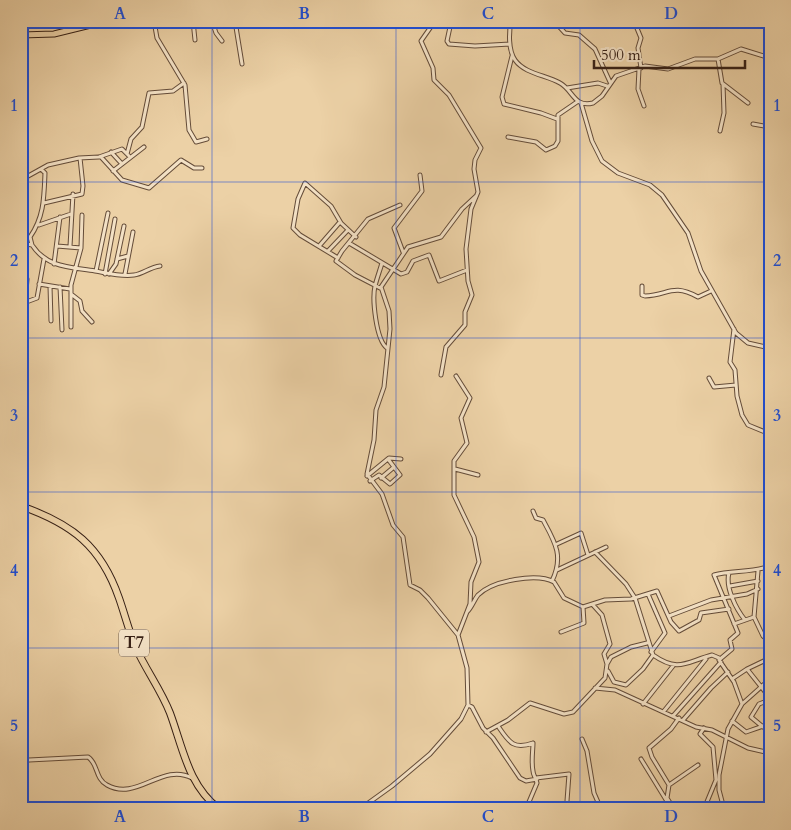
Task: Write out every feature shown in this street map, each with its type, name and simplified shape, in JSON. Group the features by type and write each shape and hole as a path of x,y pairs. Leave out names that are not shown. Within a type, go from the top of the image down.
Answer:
{"highway":[{"name":"T7","path":"21,506 49,516 75,532 94,550 107,569 136,648 168,708 192,778 203,794 219,809"}],"main road":[{"path":"21,35 54,34 107,21"}],"street":[{"path":"154,21 157,38 184,83 187,95 189,131 196,142 207,139"},
{"path":"193,21 194,40"},
{"path":"212,21 217,35 222,41"},
{"path":"235,21 242,64"},
{"path":"441,21 435,22 421,40 432,68 435,82 449,95 480,146 474,169 478,188 470,214 467,270 472,295 465,312 466,324 446,347 441,375"},
{"path":"446,21 450,27 448,44 475,46 510,44"},
{"path":"511,21 510,44 513,55 518,63 528,70 567,88 579,103 592,141 602,161 618,173 650,185 668,202 688,233 701,271 711,291 740,338 748,344 770,348"},
{"path":"554,21 565,33 579,35 595,49 610,82"},
{"path":"634,21 641,38 638,48 640,68 638,89 644,106"},
{"path":"508,137 530,140 548,150 557,144 557,119 561,111 579,103 595,102 602,96 607,86 616,76 640,68 650,66 668,69 695,59 718,59 741,49 770,58"},
{"path":"513,55 502,96 504,104 557,119"},
{"path":"718,59 724,113 720,131"},
{"path":"129,155 131,139 142,127 149,93 173,91 184,83"},
{"path":"567,88 598,83 607,86"},
{"path":"722,83 748,103"},
{"path":"753,124 770,127"},
{"path":"113,171 129,155 144,146"},
{"path":"21,180 48,165 80,158 101,157 122,149 129,155"},
{"path":"111,152 122,164"},
{"path":"101,157 122,180 150,188 181,160 194,168 202,168"},
{"path":"44,203 72,194 81,194 83,190 80,158"},
{"path":"41,169 45,173 44,203 38,225 30,236 32,246 44,259 54,264 107,274 136,275 148,268 160,266"},
{"path":"403,252 394,228 422,190 420,175"},
{"path":"338,258 320,245 300,235 292,227 300,194 306,182 313,192 330,206 340,222 356,237"},
{"path":"70,246 72,194"},
{"path":"380,288 403,252 410,246 440,237 462,209 476,196"},
{"path":"380,288 375,287 337,263 338,258 368,219 400,205"},
{"path":"96,271 108,213"},
{"path":"38,225 71,214"},
{"path":"70,327 70,291 81,248 82,215"},
{"path":"54,264 58,246 60,217"},
{"path":"107,274 115,219"},
{"path":"320,245 340,222"},
{"path":"107,274 117,259 124,226"},
{"path":"328,251 348,230"},
{"path":"125,274 133,232"},
{"path":"21,243 32,246"},
{"path":"349,243 401,274 405,274 413,261 430,255 439,281 467,270"},
{"path":"58,246 81,248"},
{"path":"117,259 128,256"},
{"path":"21,303 37,298 44,259"},
{"path":"382,263 375,287 375,315 382,341 387,348"},
{"path":"21,303 26,291 27,279"},
{"path":"38,284 60,287 70,291 80,301 82,311 92,322"},
{"path":"50,286 51,321"},
{"path":"642,286 642,295 645,296 670,289 690,293 698,297 711,291"},
{"path":"60,287 62,330"},
{"path":"360,809 392,786 430,754 461,719 468,705 467,668 458,635 426,596 420,590 410,586 403,538 393,525 382,494 367,476 374,440 376,410 384,388 387,348 389,312 380,288"},
{"path":"734,328 730,362 735,370 741,411 746,423 770,434"},
{"path":"456,376 470,398 461,418 467,443 454,460 454,497 474,537 479,562 471,582 471,602 458,635"},
{"path":"709,378 714,387 736,385"},
{"path":"367,476 388,459 392,457 401,459"},
{"path":"370,481 378,475 390,484 398,478 400,474 388,459"},
{"path":"381,478 394,467"},
{"path":"455,469 478,475"},
{"path":"533,510 536,518 544,520 556,544 557,570 552,580"},
{"path":"556,544 580,533 588,555"},
{"path":"557,570 606,547"},
{"path":"595,552 626,584 635,598 647,643 652,654 673,666 691,664 708,656 715,655 732,679 742,704"},
{"path":"673,716 720,660 732,649 730,640 738,633 714,575 758,571 770,566"},
{"path":"758,571 758,589 754,616 763,636 770,642"},
{"path":"729,573 733,596 744,620"},
{"path":"468,612 479,595 494,586 535,577 552,580 564,598 583,607 605,600 635,598 658,591 669,616 679,631 699,620 701,614 729,609"},
{"path":"730,586 758,581"},
{"path":"669,616 723,597 758,589"},
{"path":"592,605 602,614 605,625 610,646 605,653 607,666 614,682 626,685 643,669 665,633 648,594"},
{"path":"561,632 583,624 583,607"},
{"path":"734,624 754,616"},
{"path":"486,732 498,726 530,702 567,714 574,711 605,678 607,666 614,654 647,643"},
{"path":"664,711 708,656"},
{"path":"732,679 746,669 770,658"},
{"path":"642,704 673,666"},
{"path":"746,669 770,699 759,704 751,717 764,728"},
{"path":"669,804 667,797 669,785 649,748 671,730 710,688 728,672"},
{"path":"724,809 719,790 719,775 731,721 742,704 770,679"},
{"path":"594,688 613,689 642,704 664,711 748,748 770,753"},
{"path":"468,705 472,707 486,732 492,737 520,778 526,781 569,774 567,802"},
{"path":"731,721 746,732 764,728 769,724"},
{"path":"769,724 770,732"},
{"path":"498,726 511,743 523,746 534,743 531,752 534,759 533,772 536,779 526,809"},
{"path":"704,728 700,734 712,747 716,780"},
{"path":"582,738 587,750 594,792 601,809"},
{"path":"21,768 25,761 29,760 88,757 92,759 98,776 104,784 129,790 144,786 168,773 184,773 192,778"},
{"path":"641,759 674,809"},
{"path":"669,785 698,765"},
{"path":"704,809 719,775"}]}
